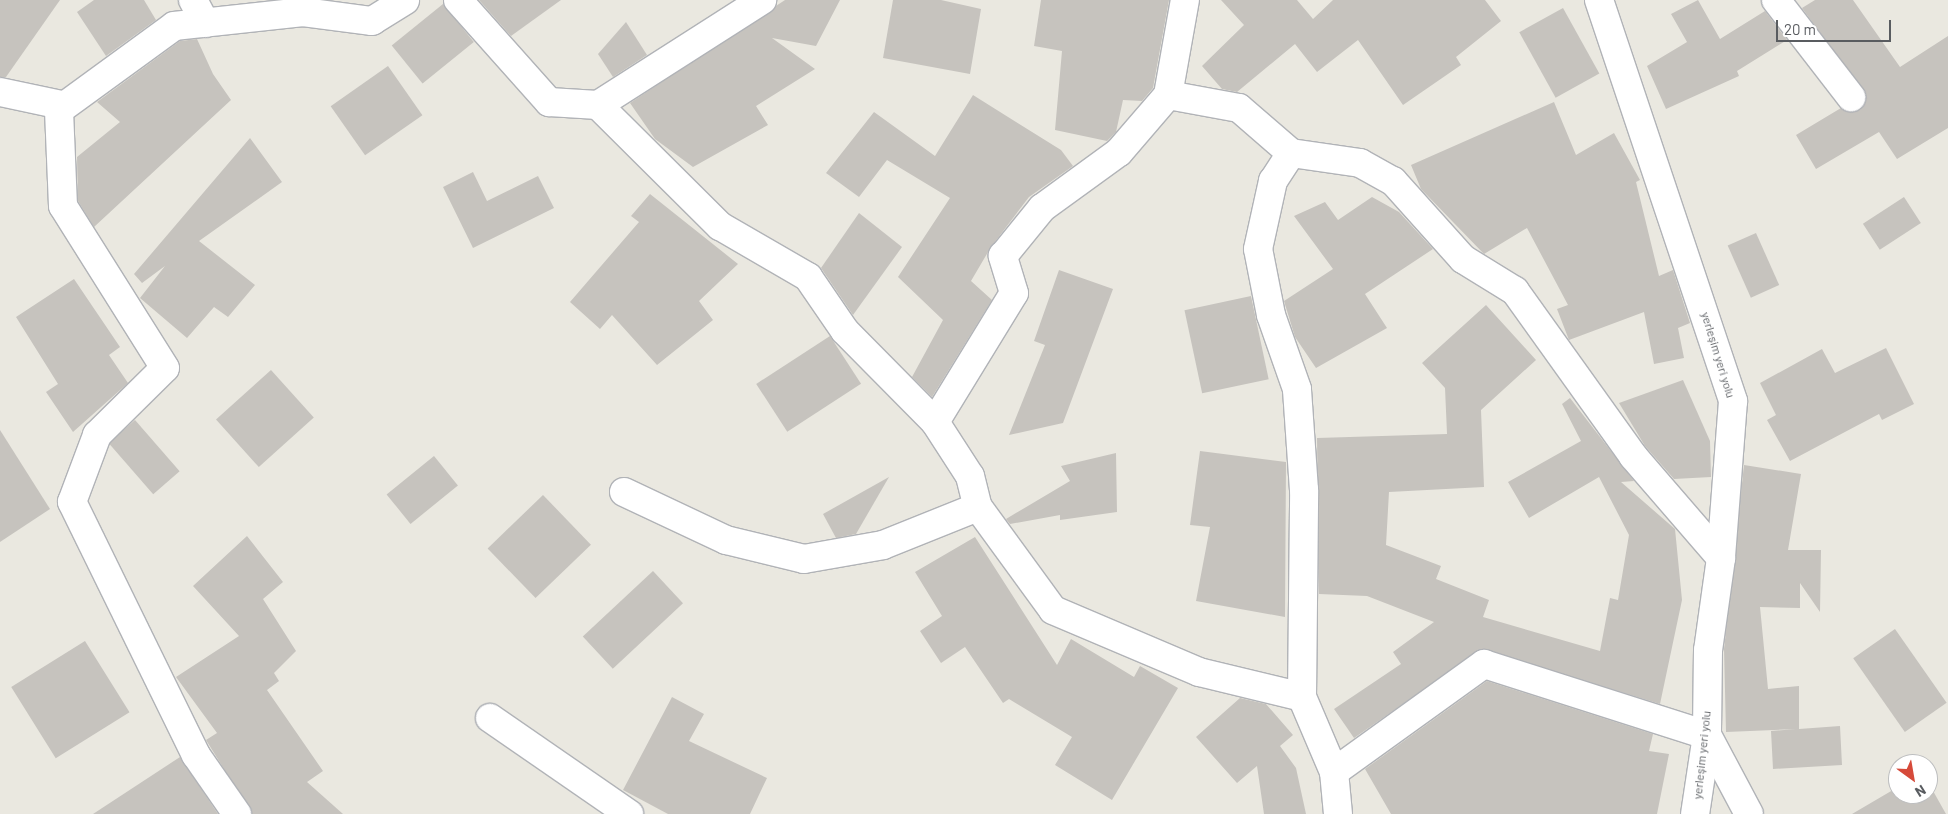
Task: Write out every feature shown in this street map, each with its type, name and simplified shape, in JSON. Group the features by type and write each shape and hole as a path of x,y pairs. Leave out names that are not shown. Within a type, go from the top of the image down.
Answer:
{"street":[{"path":"0,92 61,105 174,26 199,12 303,12 372,21 405,0"},
{"path":"458,0 549,102 598,105 762,0"},
{"path":"935,422 1014,293 1003,256 1042,208 1119,152 1168,95 1185,0"},
{"name":"yerleşim yeri yolu","path":"1599,0 1733,401 1721,558 1708,650 1706,735 1695,814"},
{"path":"1776,0 1852,97"},
{"path":"1168,95 1239,108 1291,153 1360,163 1393,181 1463,259 1515,291 1633,456 1721,558"},
{"path":"61,105 64,206 165,368 97,435 72,502 196,755 237,814"},
{"path":"598,105 720,226 808,277 845,331 935,422 970,476 978,507 1053,610 1199,672 1302,697"},
{"path":"1291,153 1273,181 1258,249 1271,315 1297,389 1304,490 1302,697 1334,772 1338,814"},
{"path":"624,492 726,540 804,559 883,545 978,507"},
{"path":"1334,772 1484,664 1706,735 1749,814"},
{"path":"490,718 629,814"}],"building":[{"path":"0,0 60,0 6,77 0,77"},
{"path":"94,0 144,0 156,20 106,56 77,12"},
{"path":"479,0 561,0 511,36"},
{"path":"785,0 840,0 816,46 772,38 815,69 756,106 768,125 693,167 655,139 630,103"},
{"path":"893,0 941,0 981,9 970,74 883,58"},
{"path":"1041,0 1169,0 1153,88 1142,101 1123,100 1116,132 1107,141 1055,130 1062,51 1034,46"},
{"path":"1221,0 1297,0 1313,19 1333,0 1485,0 1501,21 1456,57 1461,65 1403,105 1358,40 1317,72 1295,44 1237,92 1222,89 1202,66 1244,25"},
{"path":"1698,0 1720,39 1765,11 1787,40 1737,71 1739,76 1666,109 1647,66 1687,42 1671,14"},
{"path":"1815,0 1853,0 1900,67 1948,36 1948,128 1897,159 1879,132 1816,169 1796,135 1841,108 1860,110 1866,95 1802,8"},
{"path":"443,4 474,42 423,84 392,46"},
{"path":"1563,8 1599,74 1556,98 1519,32"},
{"path":"626,22 647,55 613,77 598,54"},
{"path":"197,39 213,74 231,100 94,227 78,201 77,157 120,122 97,102 180,41"},
{"path":"388,66 422,115 365,155 331,106"},
{"path":"973,95 1061,150 1073,166 1029,197 991,247 971,281 992,300 932,397 912,377 943,320 898,277 950,198 887,160 859,197 826,173 874,112 935,156"},
{"path":"1554,102 1576,155 1614,133 1640,180 1636,182 1659,276 1673,270 1690,323 1678,328 1684,358 1654,364 1644,312 1569,340 1557,309 1568,305 1527,228 1484,254 1421,189 1411,165"},
{"path":"250,138 282,182 199,241 255,285 228,317 214,307 187,338 140,298 165,266 142,283 134,274"},
{"path":"473,172 487,201 538,176 554,208 473,248 443,187"},
{"path":"650,194 738,264 699,301 713,320 657,365 612,315 600,329 570,302 639,222 631,216"},
{"path":"1372,197 1399,212 1433,249 1365,294 1387,328 1316,368 1295,337 1284,301 1333,269 1294,216 1325,202 1338,220"},
{"path":"1904,197 1921,223 1880,250 1863,224"},
{"path":"859,213 902,247 853,315 821,268"},
{"path":"1756,233 1779,285 1751,298 1728,246"},
{"path":"1059,270 1113,289 1063,423 1009,435 1045,345 1034,341"},
{"path":"74,279 120,347 109,355 128,383 73,432 46,392 58,384 16,317"},
{"path":"1251,296 1269,379 1202,393 1184,310"},
{"path":"1486,305 1536,360 1481,410 1484,487 1389,492 1386,545 1441,566 1436,579 1489,600 1483,617 1600,651 1610,598 1618,600 1629,535 1599,477 1529,518 1508,482 1581,441 1562,404 1570,398 1634,481 1621,482 1675,529 1682,600 1660,704 1482,649 1354,738 1334,709 1401,664 1393,652 1434,622 1367,596 1319,594 1317,438 1447,434 1445,388 1422,363"},
{"path":"830,336 861,384 787,432 756,384"},
{"path":"1886,348 1914,404 1882,420 1879,414 1790,461 1767,420 1776,415 1760,383 1822,349 1835,373"},
{"path":"271,370 314,418 259,467 216,420"},
{"path":"1683,380 1710,441 1711,477 1674,479 1645,446 1619,403"},
{"path":"135,420 180,471 153,494 109,443"},
{"path":"0,430 50,509 0,542"},
{"path":"1200,451 1286,462 1285,617 1196,601 1210,527 1190,525"},
{"path":"1116,453 1117,512 1060,520 1060,515 1010,524 1006,519 1070,481 1061,466"},
{"path":"434,456 458,486 411,524 387,494"},
{"path":"1744,465 1801,474 1788,550 1821,550 1820,612 1800,583 1800,608 1760,607 1768,689 1799,686 1799,729 1840,726 1842,765 1773,769 1771,731 1796,729 1726,732 1724,649"},
{"path":"889,477 856,534 836,538 823,514"},
{"path":"543,495 591,545 536,598 488,548"},
{"path":"247,536 283,582 263,599 296,651 274,673 279,681 267,690 323,771 307,782 343,814 252,814 206,740 217,733 176,677 239,636 193,586"},
{"path":"975,537 1057,665 1071,639 1134,677 1140,666 1178,688 1112,800 1055,765 1072,737 1009,699 1003,703 965,647 941,663 920,631 942,616 915,572"},
{"path":"653,571 683,603 613,669 583,636"},
{"path":"1895,629 1947,703 1905,732 1853,658"},
{"path":"85,641 130,712 56,758 11,687"},
{"path":"1487,681 1653,734 1649,751 1669,754 1657,814 1391,814 1365,769"},
{"path":"672,697 704,714 689,741 767,778 750,814 668,814 623,790"},
{"path":"1240,698 1266,704 1293,735 1280,746 1296,768 1306,814 1264,814 1257,766 1237,783 1196,737"},
{"path":"180,757 218,814 93,814"},
{"path":"1888,793 1888,804 1938,804 1938,800 1946,814 1852,814"}]}
